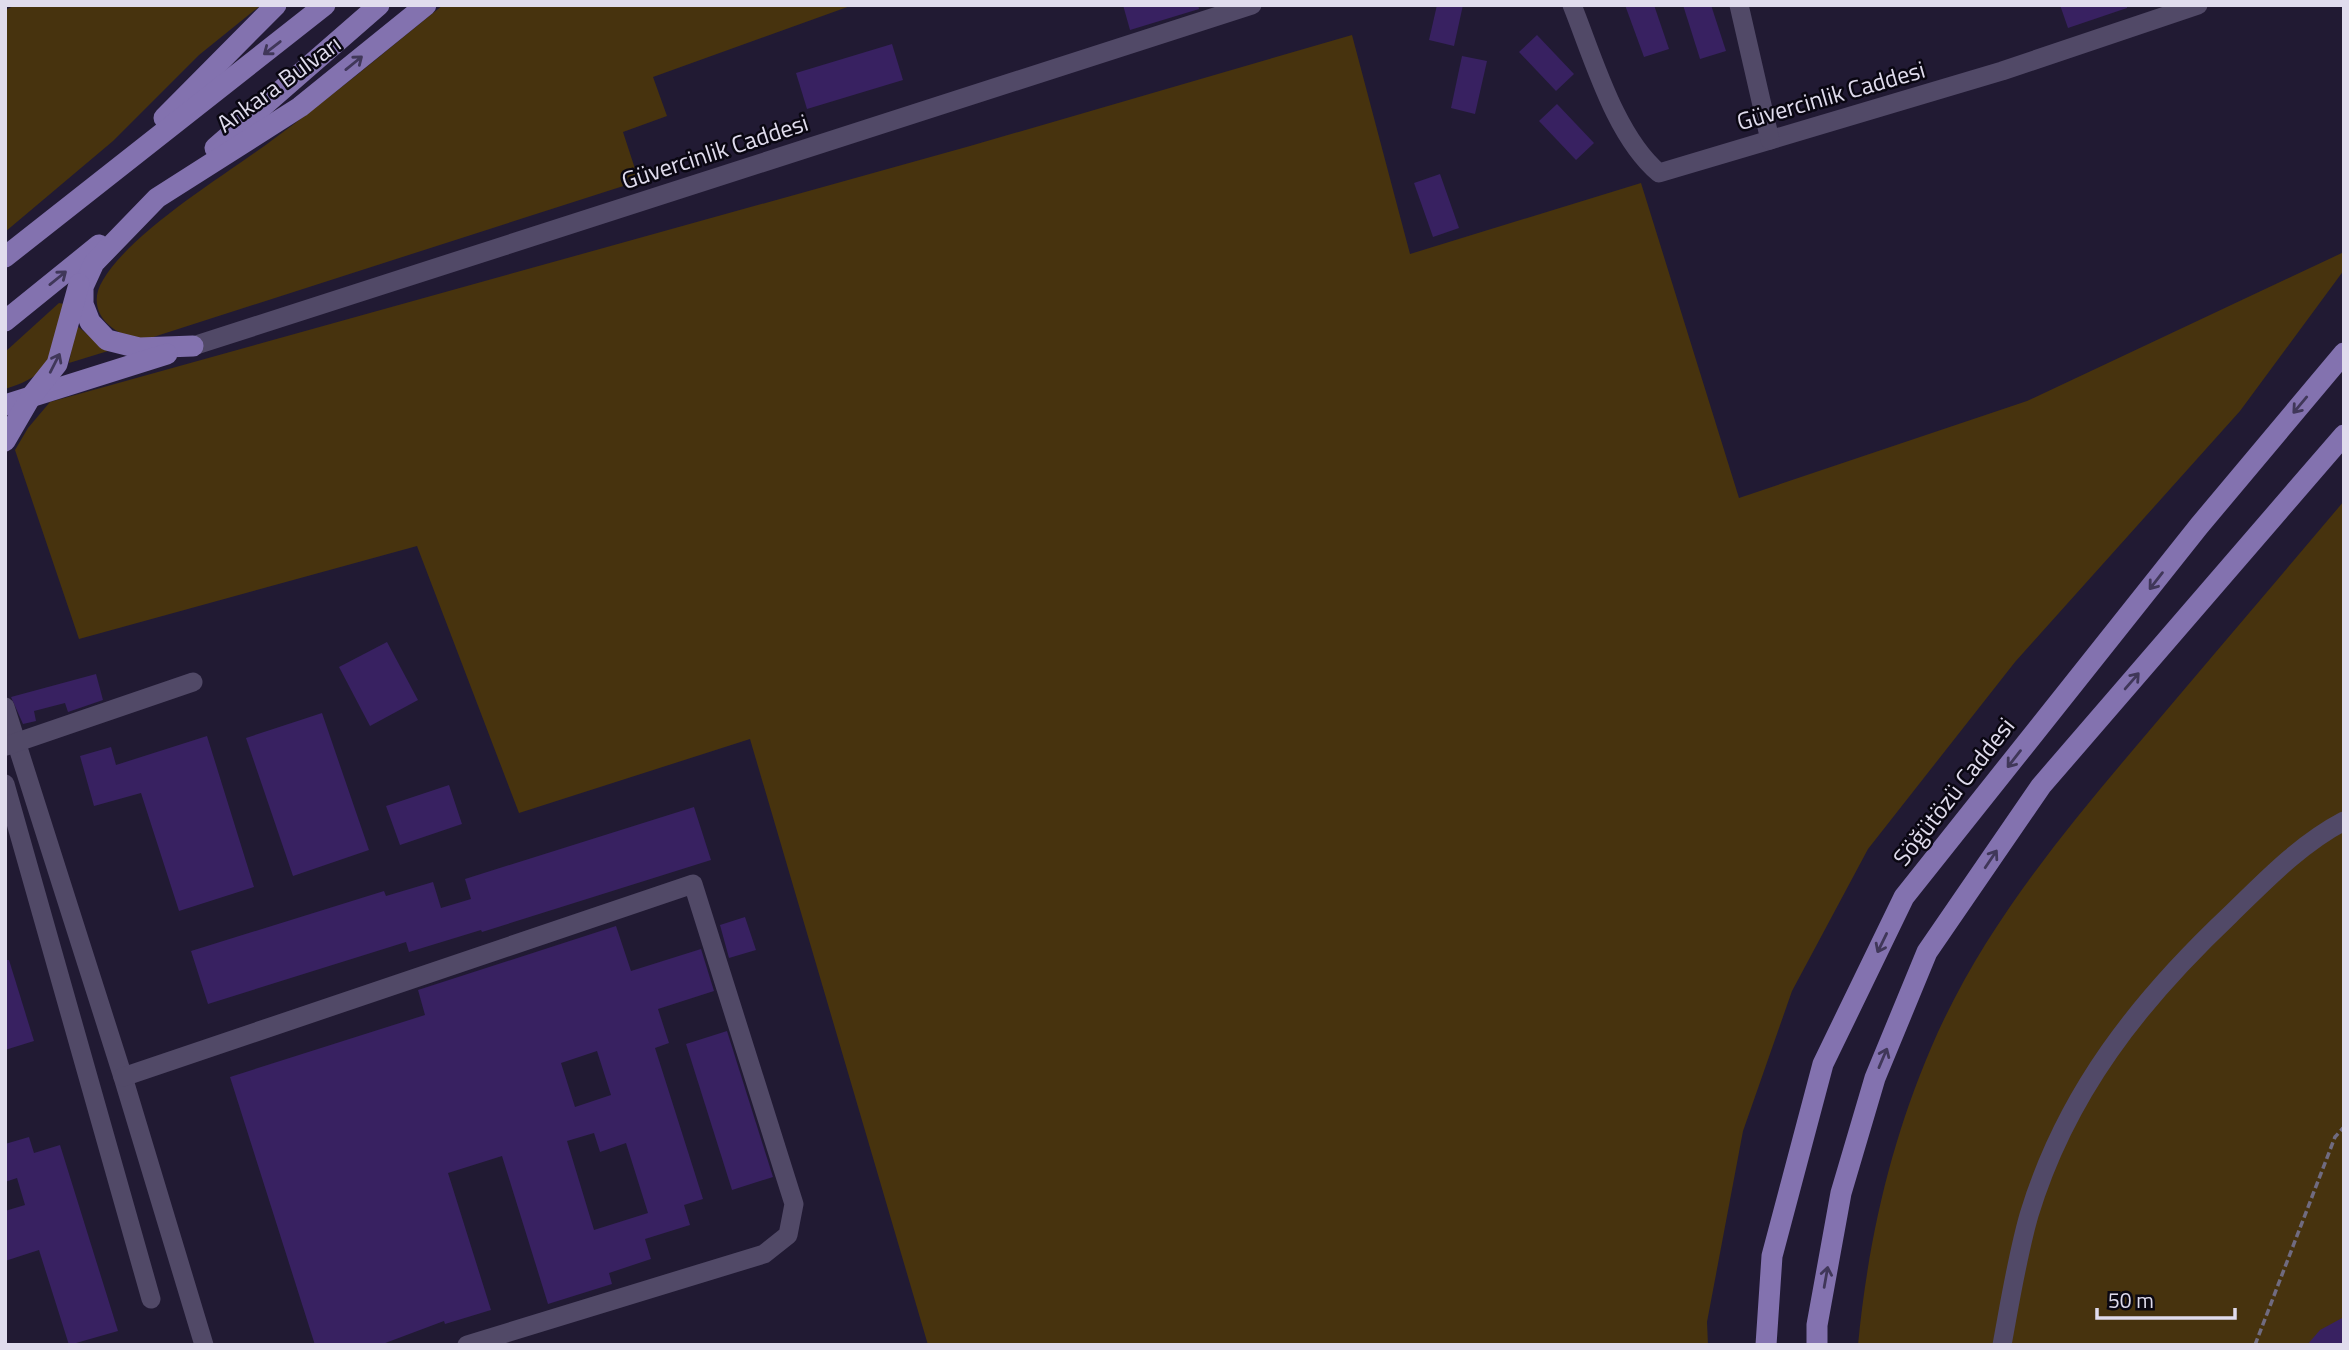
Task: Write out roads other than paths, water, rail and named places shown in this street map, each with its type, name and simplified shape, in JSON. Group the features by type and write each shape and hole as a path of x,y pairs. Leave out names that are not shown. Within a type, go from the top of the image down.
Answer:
{"main road":[{"name":"Ankara Bulvarı","path":"98,184 276,5"},
{"name":"Ankara Bulvarı","path":"5,257 325,5"},
{"name":"Ankara Bulvarı","path":"5,321 157,198 379,5"},
{"name":"Ankara Bulvarı","path":"157,198 300,107 426,5"},
{"path":"5,441 30,398 57,363 78,286 93,263 157,198"},
{"path":"93,263 83,287 83,304 90,322 107,340 139,348 192,346"},
{"path":"5,405 192,346"},
{"name":"Söğütözü Caddesi","path":"1766,1345 1772,1256 1823,1064 1904,897 2199,526 2344,353"},
{"path":"1816,1345 1841,1193 1875,1078 1927,952 2041,786 2344,435"}],"street":[{"name":"Güvercinlik Caddesi","path":"192,346 1252,5"},
{"name":"Güvercinlik Caddesi","path":"1572,5 1613,107 1648,163 1659,173 2002,71 2198,5"},
{"path":"1739,5 1770,140"},
{"path":"11,744 194,682"},
{"path":"7,717 11,744 123,1077 204,1345"},
{"path":"5,784 151,1298"},
{"path":"2002,1345 2029,1216 2056,1144 2090,1079 2131,1020 2174,968 2286,861 2344,821"},
{"path":"123,1077 693,884 794,1204 788,1235 764,1254 467,1345"}]}
